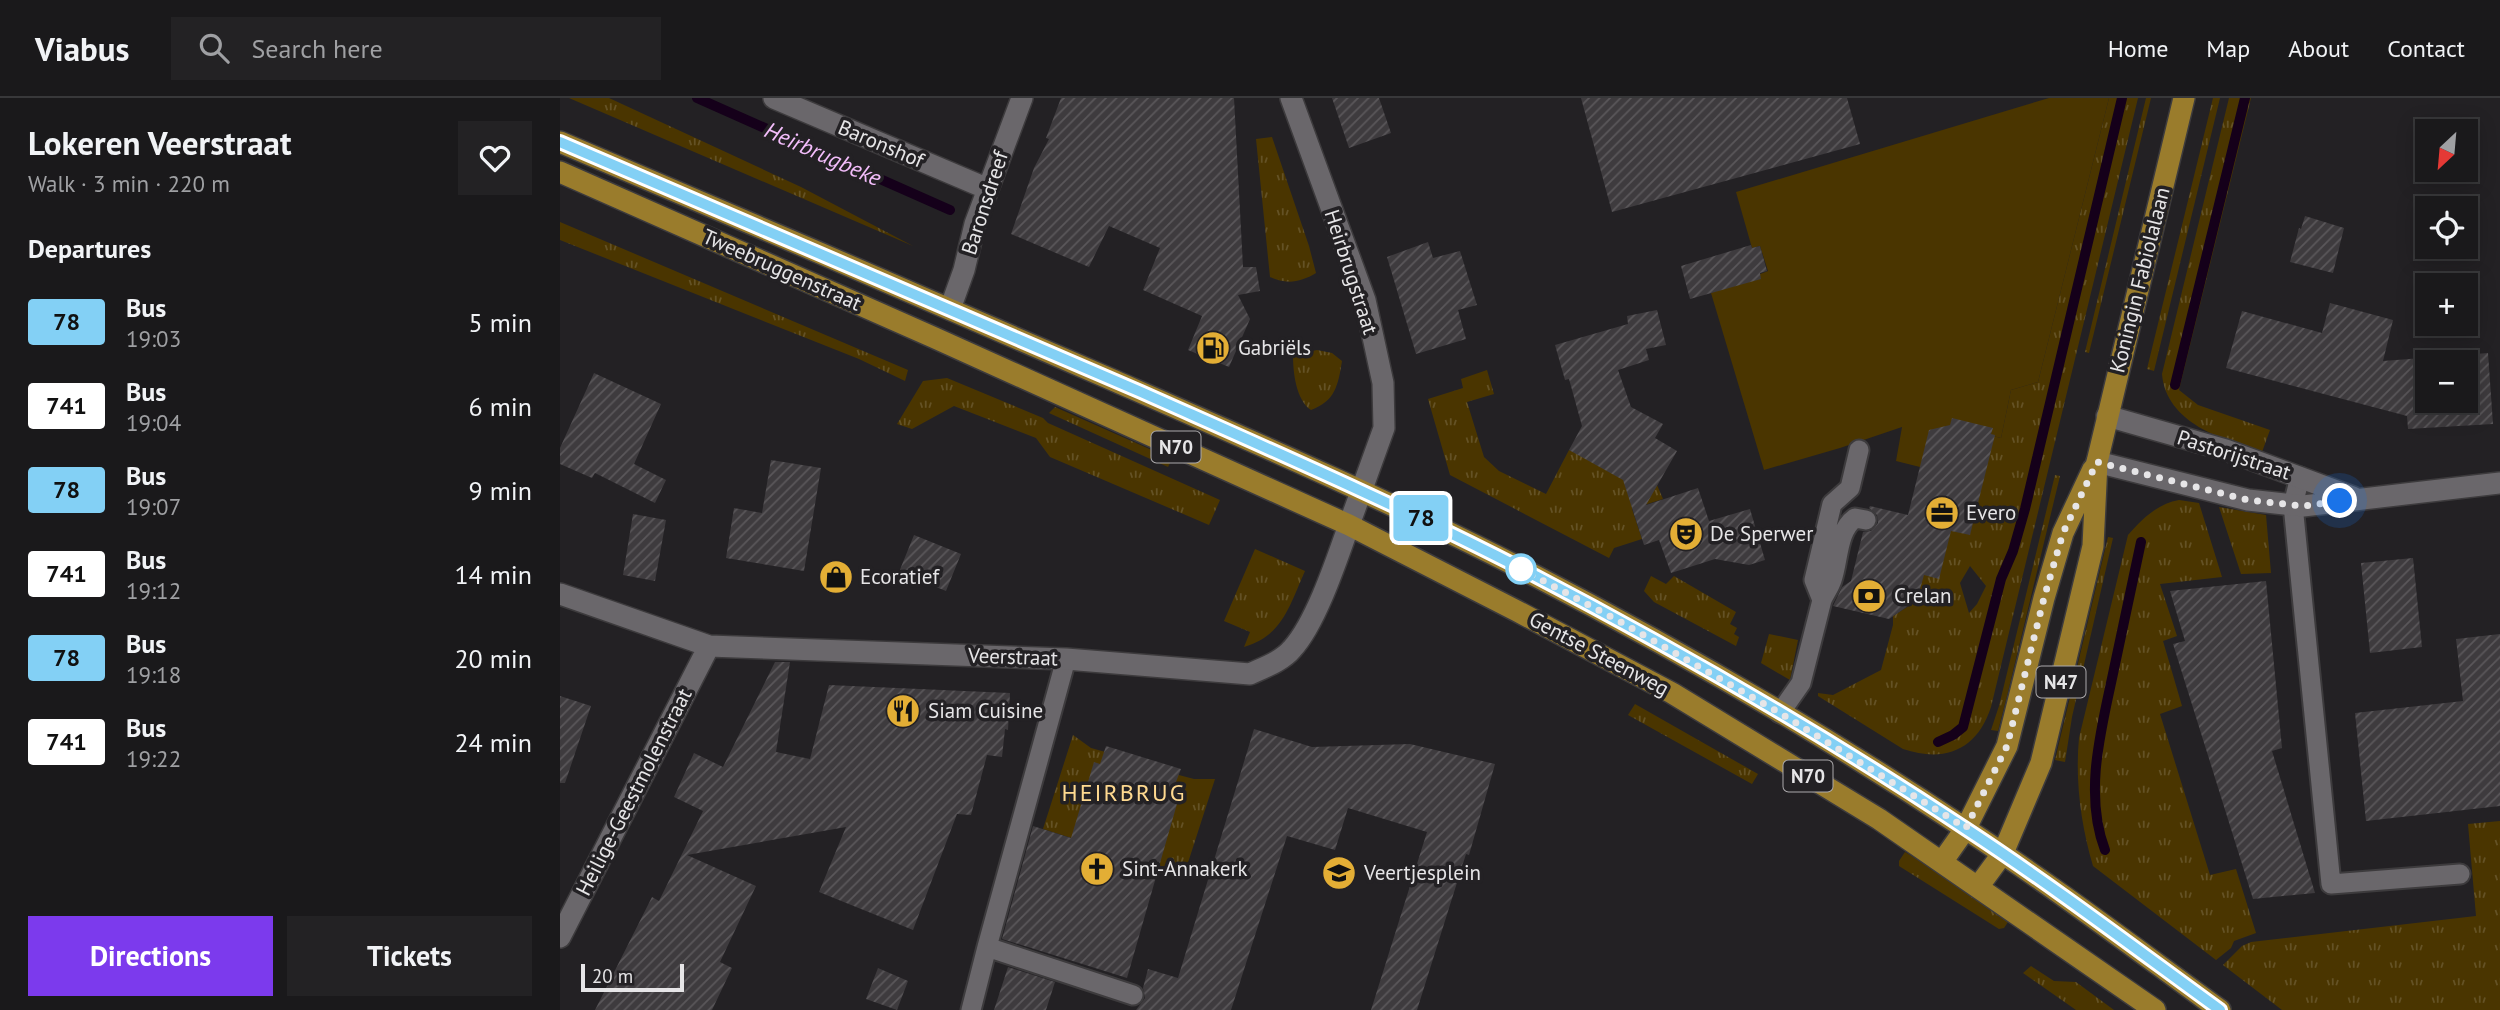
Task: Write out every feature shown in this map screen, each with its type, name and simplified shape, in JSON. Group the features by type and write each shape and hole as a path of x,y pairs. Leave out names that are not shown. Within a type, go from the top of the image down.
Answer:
{"main road":[{"name":"Koningin Fabiolalaan","path":"1978,887 2003,853 2041,763 2093,546 2097,462 2184,98"},
{"name":"Tweebruggenstraat","path":"560,142 950,309"},
{"name":"Tweebruggenstraat","path":"560,172 1004,369"},
{"name":"N70","path":"950,309 1363,490"},
{"name":"Gentse Steenweg","path":"1004,369 1349,525 1672,693 1880,819 2155,1010"},
{"name":"Koningin Fabiolalaan","path":"1942,862 1966,828 2007,746 2063,533 2097,462"},
{"name":"Gentse Steenweg","path":"1363,490 1619,621 1780,713 1966,828 2220,1010"}],"street":[{"name":"Baronshof","path":"774,98 988,189"},
{"name":"Baronsdreef","path":"950,309 988,189 1021,98"},
{"name":"Heirbrugstraat","path":"1292,98 1365,300 1383,383 1384,428 1363,490"},
{"name":"Pastorijstraat","path":"2107,416 2226,450 2358,499"},
{"name":"Pastorijstraat","path":"2097,462 2248,500 2303,506 2500,484"},
{"name":"Veerstraat","path":"560,594 709,646 1066,659 1250,674 1276,662 1292,650 1304,632 1325,588 1363,490"},
{"name":"Heilige-Geestmolenstraat","path":"560,937 709,646"}],"lane":[{"path":"1822,600 1814,580 1832,504 1850,488 1859,450"},
{"path":"2300,477 2292,505 2331,884 2460,874"},
{"path":"1780,713 1801,683 1822,600 1832,580 1842,538 1849,523 1855,518 1866,520"},
{"path":"971,1010 1066,659"},
{"path":"987,947 1133,995"}],"green space":[{"path":"569,98 609,98 801,187 913,246"},
{"path":"2049,98 2109,98 2038,382 2011,390 2001,438 1968,430 1920,467 1896,461 1902,427 1764,470 1711,293 1768,271 1760,246 1752,248 1736,192"},
{"path":"2109,98 2138,98 1991,707 1977,734 1958,749 1932,754 1903,749 1818,696 1818,693 1833,695 1881,670 1893,616 1915,602 1922,573 1950,528 1993,436 2001,438 2011,390 2038,382","holes":["1970,566 1986,586 1977,604 1969,613 1960,583"]},
{"path":"2146,98 2151,98 2089,353 2085,352"},
{"path":"2213,98 2220,98 2154,371 2147,369"},
{"path":"2229,98 2251,98 2179,390 2198,405 2270,430 2262,452 2214,435 2185,417 2166,391 2162,374"},
{"path":"1272,137 1316,273 1305,279 1282,281 1270,277 1256,139"},
{"path":"560,222 908,370 905,381 859,359 560,240"},
{"path":"1317,350 1332,353 1342,361 1334,392 1325,402 1311,410 1299,393 1293,355"},
{"path":"1487,370 1494,394 1467,402 1484,457 1499,471 1546,494 1569,450 1657,485 1663,499 1632,509 1642,539 1614,548 1609,558 1450,475 1428,399 1463,388 1461,379"},
{"path":"947,378 1043,418 1048,423 1220,500 1209,525 1050,457 1036,438 954,406 912,429 897,424 923,381"},
{"path":"1055,407 1172,459 1168,467 1049,413"},
{"path":"2055,475 2060,476 2007,696 1998,731 1991,730 1999,706"},
{"path":"2179,500 2199,503 2222,577 2160,584 2177,636 2163,641 2182,706 2160,714 2210,875 2236,869 2256,933 2234,941 2231,948 2216,960 2093,866 2082,819 2079,787 2079,738 2128,535 2157,509"},
{"path":"2219,507 2266,515 2271,573 2241,574"},
{"path":"2108,537 2113,538 2072,717 2065,762 2055,760"},
{"path":"1255,549 1305,571 1284,617 1276,627 1257,642 1244,647 1250,632 1224,621"},
{"path":"1651,576 1666,584 1674,576 1736,612 1730,624 1737,628 1734,634 1739,637 1736,646 1654,602 1644,591"},
{"path":"1769,634 1798,640 1790,680 1761,663"},
{"path":"1635,704 1758,774 1752,784 1628,715"},
{"path":"1073,735 1091,748 1109,753 1081,841 1043,829"},
{"path":"1175,774 1194,779 1215,779 1184,875 1147,863 1180,795 1181,790 1171,786"},
{"path":"2500,821 2500,1010 2282,1010 2223,965 2242,946 2251,942 2476,916 2468,824"},
{"path":"1905,852 1939,872 2008,922 2004,928 1999,929 1899,866"},
{"path":"2031,966 2054,981 2076,982 2114,1010 2076,1010 2023,973"}],"building":[{"path":"1061,98 1234,98 1243,267 1256,267 1260,291 1238,295 1250,319 1229,367 1188,350 1202,316 1143,290 1160,248 1109,226 1089,267 1011,234 1034,168 1049,139 1046,138"},
{"path":"1332,98 1379,98 1391,133 1349,148"},
{"path":"1581,98 1847,98 1860,144 1612,212"},
{"path":"2305,216 2344,228 2333,273 2290,262"},
{"path":"1428,242 1433,258 1460,251 1477,305 1458,310 1466,339 1416,354 1387,257"},
{"path":"1751,245 1752,248 1760,246 1767,271 1760,273 1761,279 1690,299 1681,266"},
{"path":"2330,303 2393,320 2383,361 2415,359 2415,413 2478,413 2478,354 2488,353 2493,424 2408,429 2407,416 2226,368 2242,311 2322,333"},
{"path":"1657,310 1666,345 1646,349 1649,360 1618,370 1631,407 1663,424 1655,438 1677,451 1646,505 1698,488 1709,521 1750,509 1765,560 1749,565 1715,559 1671,573 1659,540 1644,545 1623,480 1569,450 1582,426 1569,379 1565,380 1555,345 1628,324 1627,316"},
{"path":"594,373 661,404 634,464 666,480 655,503 595,473 592,478 560,464 560,448"},
{"path":"1952,418 1993,428 1991,434 1995,435 1970,535 1951,531 1939,579 1924,575 1917,600 1889,619 1833,606 1842,587 1851,581 1863,532 1871,531 1878,523 1877,515 1870,506 1908,515 1929,430 1950,425"},
{"path":"771,460 821,468 804,571 726,558 734,508 762,513"},
{"path":"633,514 666,520 655,581 623,575"},
{"path":"914,535 961,554 946,591 899,572"},
{"path":"2413,558 2422,647 2370,653 2361,563"},
{"path":"2266,581 2282,748 2272,751 2315,893 2253,899 2173,644 2185,641 2170,591"},
{"path":"2500,634 2500,806 2366,821 2355,713 2463,701 2456,639"},
{"path":"775,662 790,662 776,752 810,759 829,685 1010,693 1008,730 1005,729 1002,757 987,755 971,815 957,814 913,930 819,892 846,827 687,855 756,886 720,962 732,968 712,1010 595,1010 652,897 659,901 703,811 674,797 694,753 723,767"},
{"path":"560,696 591,706 565,783 560,783"},
{"path":"1254,729 1312,747 1410,744 1495,764 1469,855 1466,854 1417,1010 1371,1010 1427,832 1348,808 1335,850 1287,836 1231,1010 1136,1010 1145,998 1143,988 1148,969 1178,978"},
{"name":"Sint-Annakerk","path":"1106,746 1181,769 1174,787 1181,790 1127,978 1002,939 1033,826 1071,838 1094,762 1100,764"},
{"path":"1008,967 1055,982 1046,1010 994,1010"},
{"path":"878,968 908,981 897,1010 866,999"}],"waterway":[{"name":"Heirbrugbeke","path":"697,98 950,210"},
{"path":"1938,742 1963,727 2001,579 2013,551 2025,509 2122,98"},
{"path":"2175,385 2245,98"},
{"path":"2105,850 2095,805 2097,760 2104,714 2141,542"}],"bus line":[{"name":"78","path":"560,142 1363,490 1524,570 1780,713 1928,803 2003,853 2220,1010"}],"place":[{"name":"Gabriëls","path":"1213,348"},
{"name":"Evero","path":"1942,513"},
{"name":"De Sperwer","path":"1686,534"},
{"name":"Ecoratief","path":"836,577"},
{"name":"Crelan","path":"1869,596"},
{"name":"Siam Cuisine","path":"903,711"},
{"name":"Sint-Annakerk","path":"1097,869"},
{"name":"Veertjesplein","path":"1339,873"}],"district":[{"name":"HEIRBRUG","path":"1124,793"}],"route":[{"path":"1521,569 1619,621 1780,713 1966,828 2007,746 2063,533 2097,462 2248,500 2303,506 2340,501"}]}
